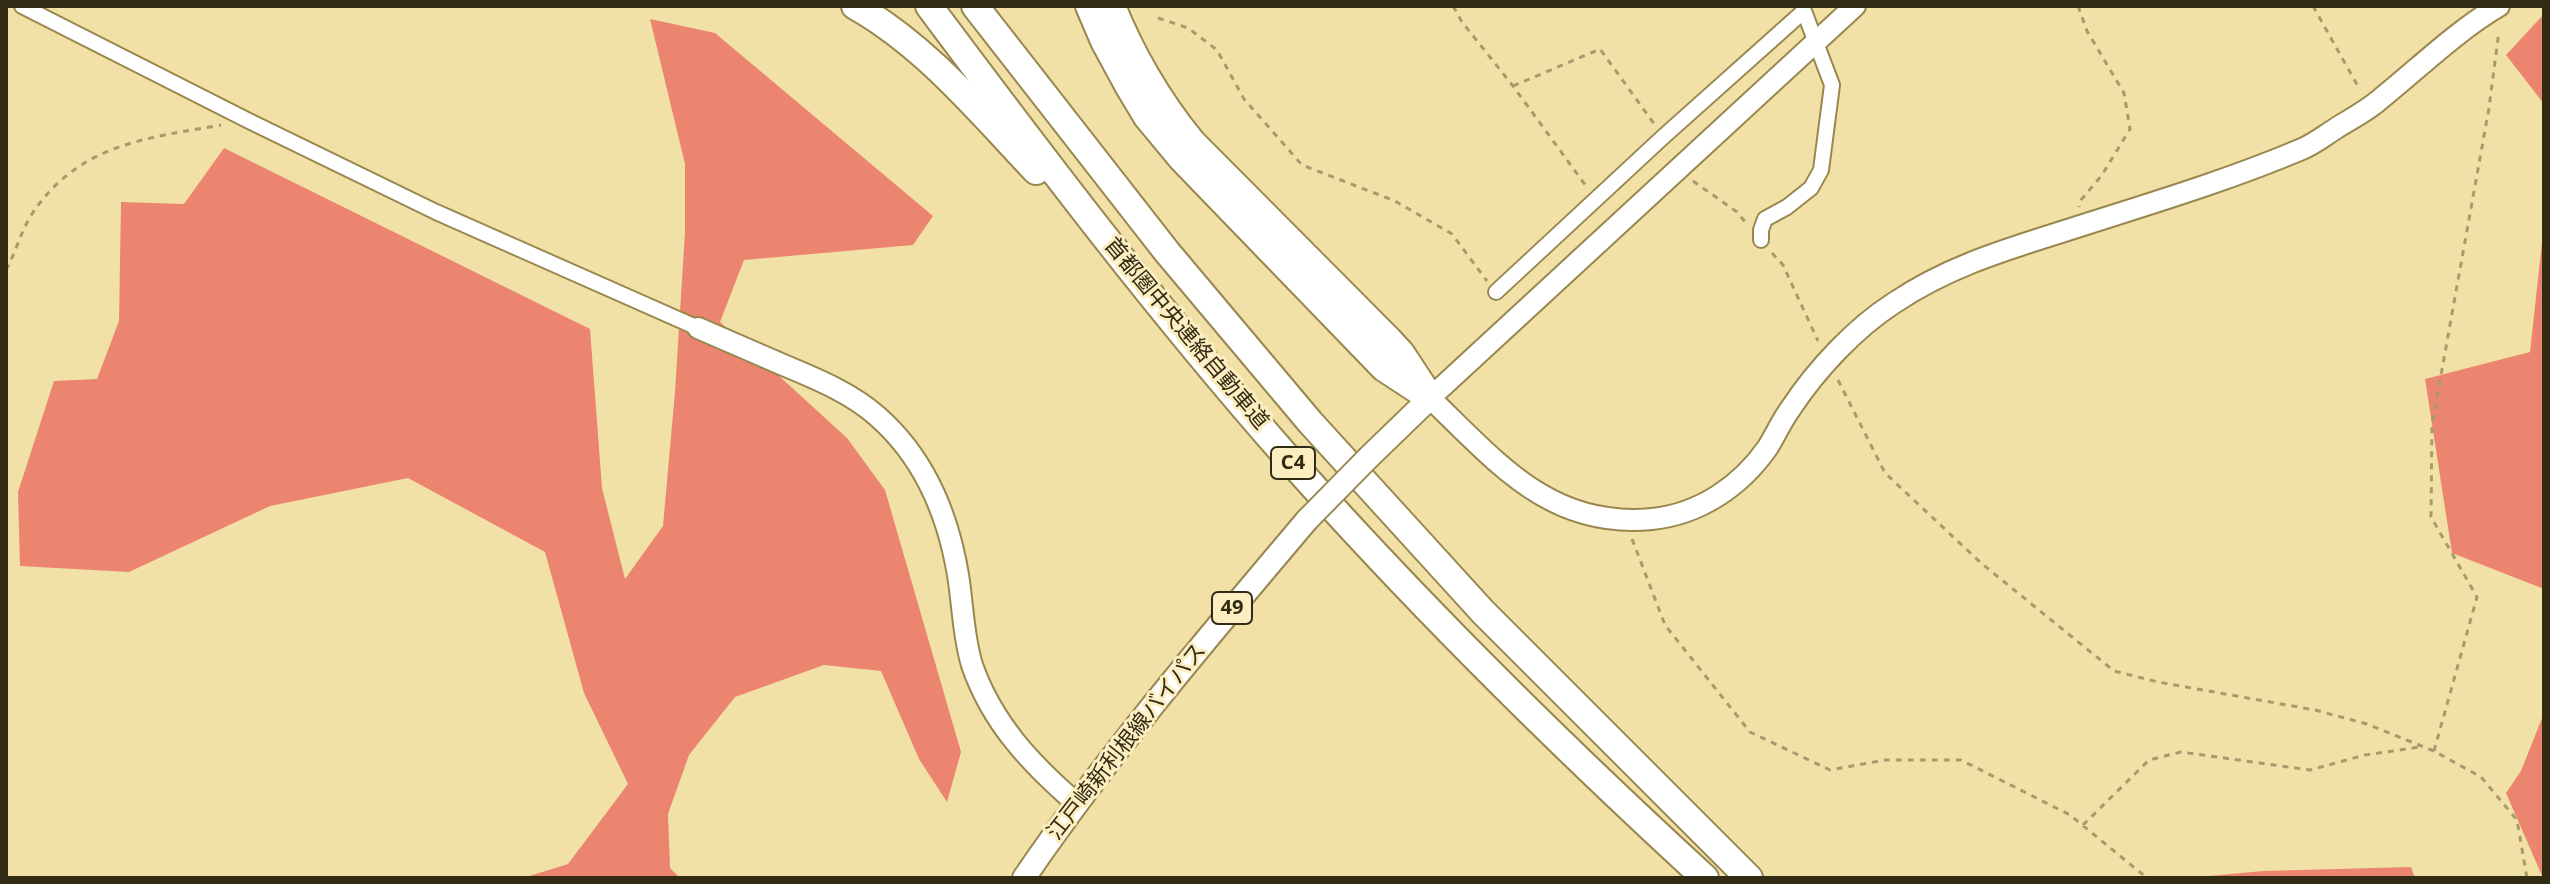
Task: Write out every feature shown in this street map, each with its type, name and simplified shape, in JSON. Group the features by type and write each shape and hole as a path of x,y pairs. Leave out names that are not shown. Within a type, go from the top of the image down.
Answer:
{"highway":[{"path":"855,6 909,43 951,82 1127,266"},
{"name":"首都圏中央連絡自動車道","path":"929,6 1127,266 1287,456 1446,628 1603,784 1705,878"},
{"name":"首都圏中央連絡自動車道","path":"975,6 1167,252 1310,422 1483,612 1749,878"},
{"path":"1089,6 1114,38 1139,84 1165,108 1192,142 1401,353 1430,398"},
{"path":"1112,6 1114,38"}],"main road":[{"name":"江戸崎新利根線バイパス","path":"1024,878 1076,803 1225,616 1307,520 1430,398"}],"street":[{"path":"22,6 436,212 812,376 875,414 900,438 934,491 942,511 958,575 966,643 996,717 1044,775 1076,803"},
{"path":"1855,6 1430,398 1517,480 1537,494 1593,517 1653,519 1692,511 1748,472 1827,360 1891,305 1921,286 1972,261 2187,191 2305,148 2369,107 2473,23 2498,7"},
{"path":"1496,292 1804,11 1832,85 1821,170 1811,188 1765,219 1761,240"}],"path":[{"path":"1453,6 1595,199"},
{"path":"2077,227 2081,200 2102,175 2130,129 2124,93 2087,31 2078,6"},
{"path":"2313,6 2369,107"},
{"path":"2434,751 2477,597 2431,517 2432,425 2489,108 2499,34 2498,7"},
{"path":"1158,18 1188,28 1217,50 1244,99 1302,165 1395,201 1452,234 1496,292"},
{"path":"1513,86 1600,49 1663,137"},
{"path":"6,270 31,216 44,199 61,182 100,154 124,143 150,137 249,121"},
{"path":"1682,166 1696,185 1737,212 1783,265 1885,473 1981,563 2114,671 2158,682 2315,710 2367,724 2434,751 2481,777 2517,820 2527,878"},
{"path":"1625,520 1665,625 1750,732 1830,770 1885,760 1961,760 2070,815 2147,878"},
{"path":"2083,825 2149,760 2181,752 2310,770 2365,755 2422,747"}],"shaded area":[{"path":"2544,14 2544,104 2506,55"},
{"path":"650,19 715,33 933,216 913,245 744,260 720,322 847,438 885,490 961,752 947,802 919,759 881,671 824,665 735,697 689,755 668,814 670,868 680,878 523,878 568,864 628,784 584,693 545,552 408,478 270,506 129,572 20,566 18,492 54,381 97,379 119,321 121,202 184,204 224,148 590,329 602,488 625,579 663,526 685,232 685,164"},
{"path":"2544,224 2544,589 2452,553 2425,379 2530,352"},
{"path":"2544,713 2543,878 2506,793 2521,771"},
{"path":"2411,867 2415,878 2187,878 2263,871"}]}
